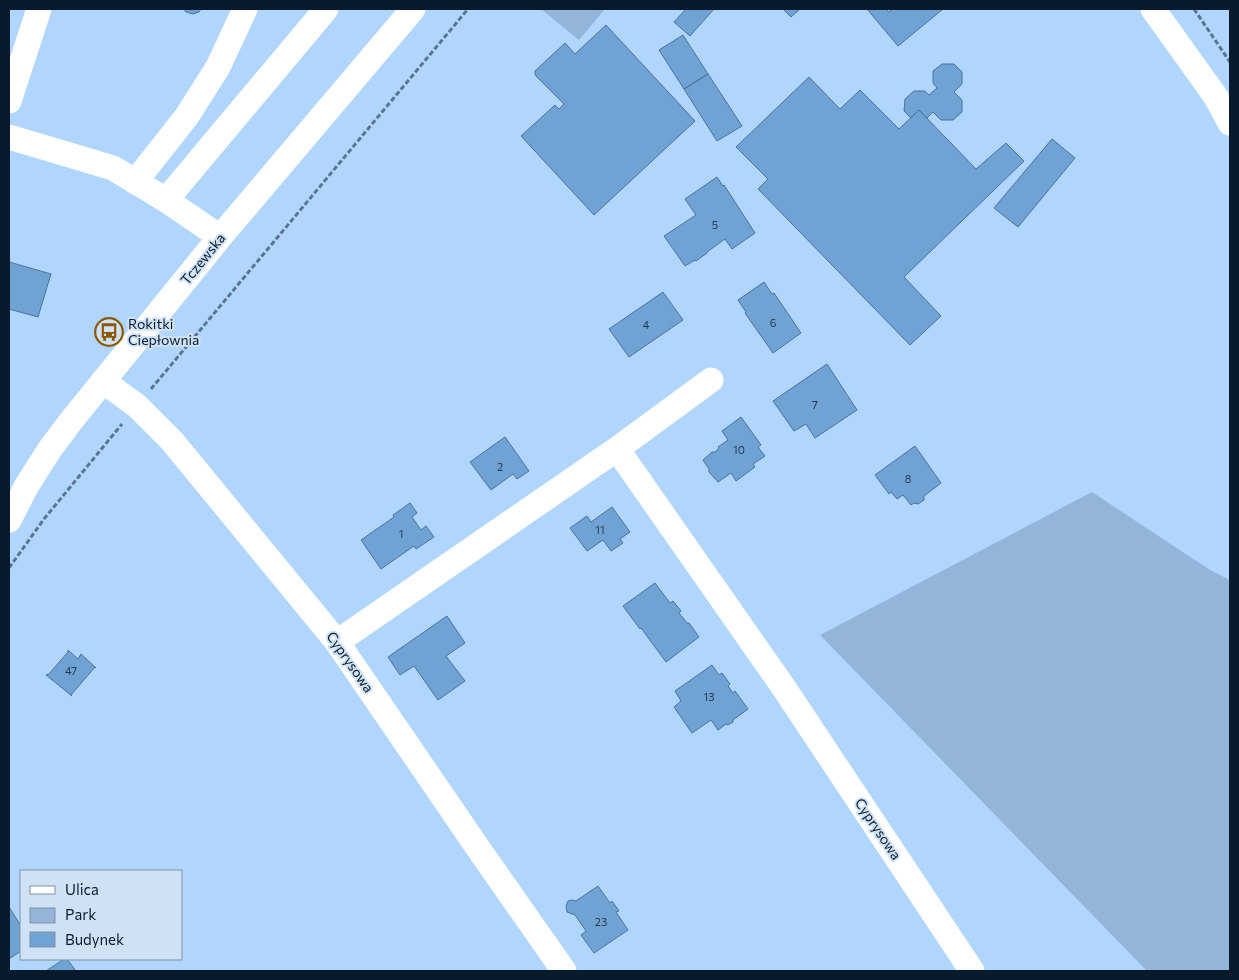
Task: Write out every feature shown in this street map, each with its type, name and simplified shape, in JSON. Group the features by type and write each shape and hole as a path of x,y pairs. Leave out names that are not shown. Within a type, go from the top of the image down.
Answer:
{"street":[{"path":"9,100 39,9"},
{"path":"135,182 187,116 218,67 245,9"},
{"path":"166,200 326,9"},
{"name":"Tczewska","path":"9,520 27,485 50,449 103,381 220,237 413,9"},
{"path":"1153,9 1216,97 1230,123"},
{"path":"9,136 113,168 166,200 220,237"},
{"path":"337,642 617,449 711,380"},
{"name":"Cyprysowa","path":"103,381 137,406 172,441 337,642 564,971"},
{"name":"Cyprysowa","path":"617,449 784,688 972,971"}],"path":[{"path":"9,568 44,519 468,9"},
{"path":"1194,9 1230,62"}],"green space":[{"path":"541,9 605,9 579,40"},
{"path":"1092,492 1210,570 1230,580 1230,971 1147,971 820,635"}],"building":[{"path":"184,9 201,9 193,14 186,12"},
{"path":"686,9 714,9 690,36 674,22"},
{"path":"783,9 800,9 791,17"},
{"path":"867,9 886,9 889,12 892,9 943,9 898,46"},
{"path":"606,25 695,121 594,215 521,136 555,105 559,109 564,104 536,76 535,71 565,43 575,54"},
{"path":"683,35 708,74 684,89 659,50"},
{"path":"942,64 954,64 962,72 962,84 954,92 962,100 962,112 953,120 941,120 933,112 927,118 919,110 911,118 904,111 905,99 914,91 925,91 929,95 937,88 933,83 933,71"},
{"path":"708,74 742,126 717,141 684,89"},
{"path":"809,77 840,109 860,90 899,129 919,110 976,169 1006,143 1024,161 904,277 941,316 910,345 758,189 768,179 736,147"},
{"path":"1052,139 1075,158 1018,227 994,208"},
{"path":"717,177 755,233 732,249 725,239 696,261 685,266 664,236 696,215 685,199"},
{"path":"9,262 51,274 38,317 9,309"},
{"path":"764,282 772,294 774,293 801,333 773,353 738,300"},
{"path":"663,292 683,320 629,357 609,329"},
{"path":"827,364 857,410 815,438 806,424 794,431 773,401"},
{"path":"741,417 761,445 758,447 765,456 753,464 755,467 736,481 731,473 718,482 709,472 703,460 728,440 722,431"},
{"path":"505,437 529,471 517,479 513,474 491,490 470,462"},
{"path":"915,446 941,483 924,496 924,500 918,504 914,503 911,505 903,495 897,499 891,492 889,494 875,475"},
{"path":"410,503 417,513 412,517 421,530 426,526 434,537 416,549 414,546 381,569 361,540 394,517 393,515"},
{"path":"612,507 630,532 620,539 623,543 611,551 603,540 587,551 570,528 587,516 591,522"},
{"path":"655,583 670,603 673,601 681,611 679,613 699,637 666,662 623,606"},
{"path":"447,616 465,643 446,656 465,681 438,700 414,666 400,675 388,657"},
{"path":"68,650 78,659 81,654 95,667 72,696 46,675 48,675"},
{"path":"712,665 719,675 722,673 730,684 728,686 733,693 735,691 748,709 733,720 733,722 728,725 726,724 718,730 711,720 692,733 674,707 681,701 675,691"},
{"path":"598,886 610,903 612,901 619,911 616,912 628,930 594,953 581,935 586,931 575,915 567,912 566,906 568,901 576,901"},
{"path":"9,907 20,924 20,952 9,959"},
{"path":"62,960 68,960 76,971 46,971"}],"place":[{"name":"Rokitki Ciepłownia","path":"109,332"}]}
